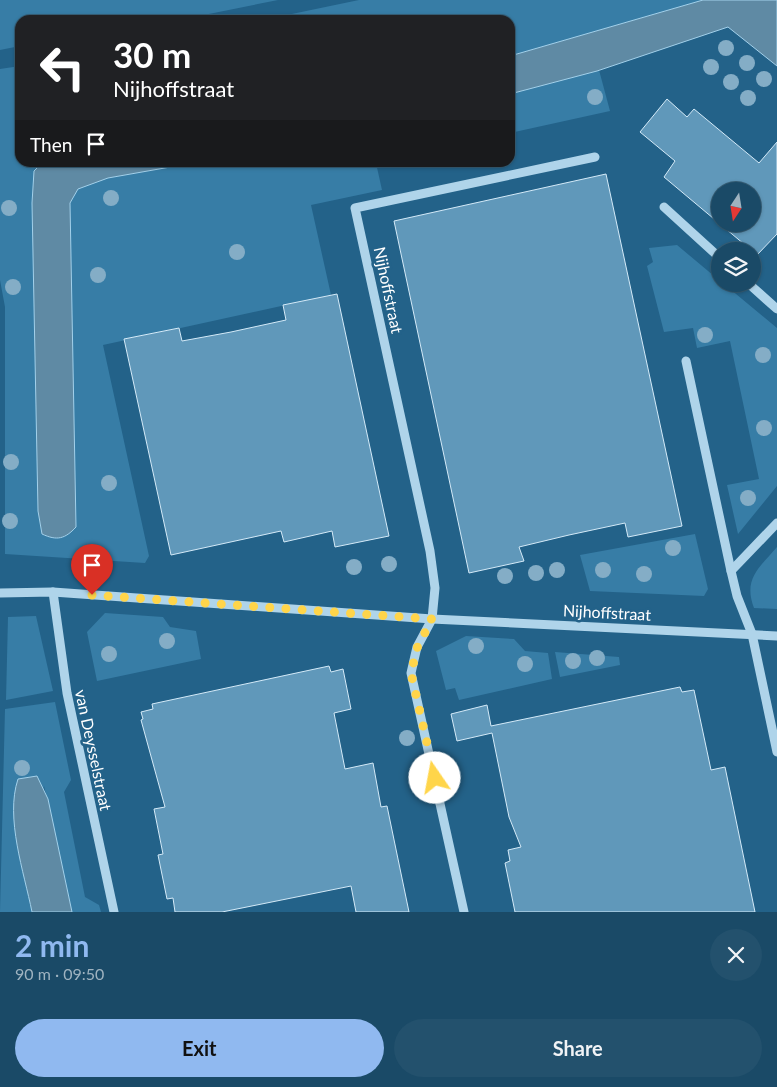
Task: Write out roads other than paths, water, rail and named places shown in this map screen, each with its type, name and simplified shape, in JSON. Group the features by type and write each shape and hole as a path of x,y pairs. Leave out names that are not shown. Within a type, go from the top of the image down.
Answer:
{"street":[{"name":"Nijhoffstraat","path":"432,619 435,588 430,551 355,208 595,157"},
{"path":"664,207 711,250"},
{"path":"758,292 777,309"},
{"path":"686,361 731,571 737,596 752,634 777,752"},
{"path":"731,571 777,523"},
{"name":"Nijhoffstraat","path":"0,593 53,592 432,619 777,636"},
{"name":"van Deysselstraat","path":"53,592 67,694 114,912"},
{"path":"432,619 417,648 411,673 464,912"}]}
